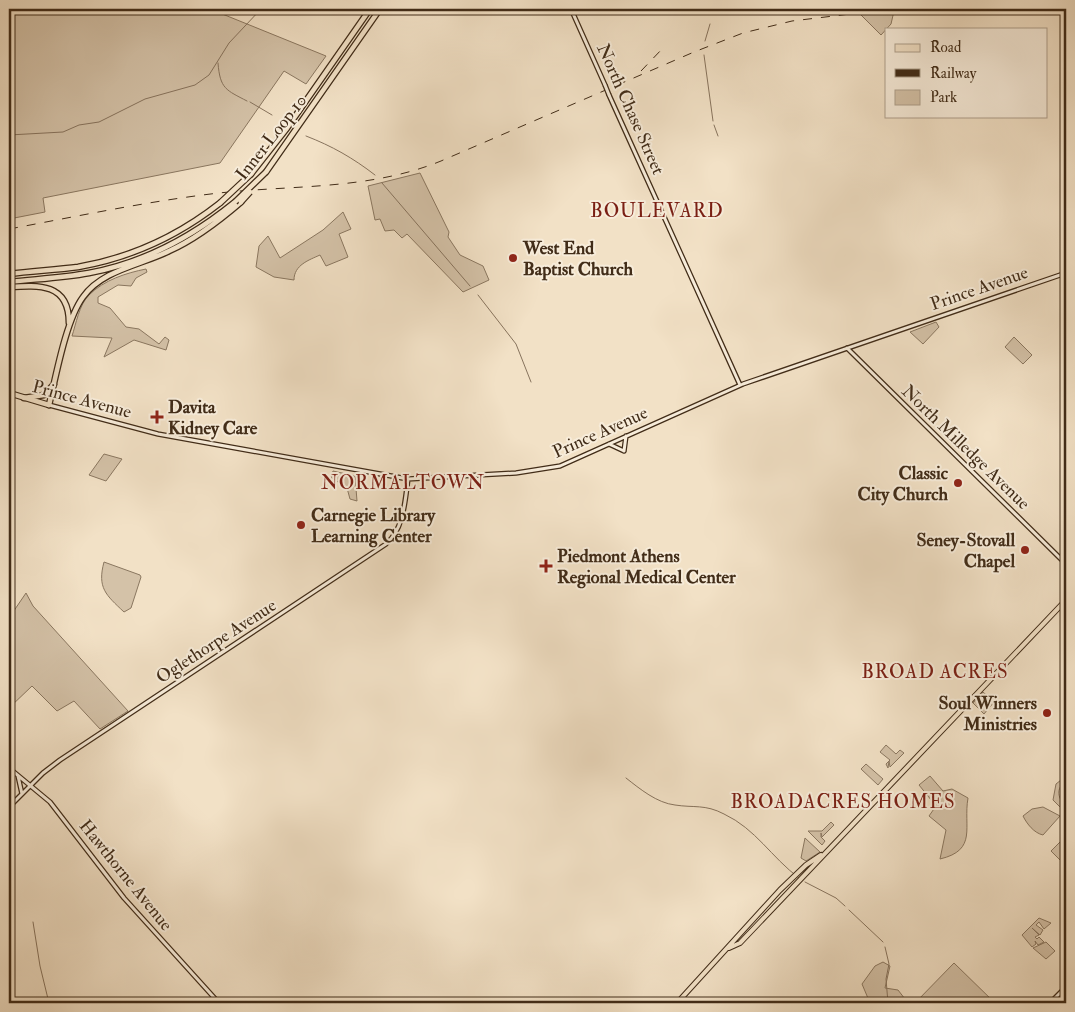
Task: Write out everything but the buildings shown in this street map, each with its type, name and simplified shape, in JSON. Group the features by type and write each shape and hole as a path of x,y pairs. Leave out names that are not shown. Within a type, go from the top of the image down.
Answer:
{"highway":[{"path":"9,274 79,266 125,255 174,234 220,203 251,174 282,134 370,9"},
{"name":"Inner Loop 10","path":"9,282 88,273 128,263 183,239 235,202 266,172 380,9"},
{"path":"49,406 69,330 79,302 97,282 182,245 214,224 241,202 266,172"},
{"path":"9,287 40,286 54,291 67,307 69,330"},
{"path":"24,398 44,396 56,381"},
{"name":"Prince Avenue","path":"9,393 49,406"}],"main road":[{"name":"North Chase Street","path":"572,9 740,385"},
{"name":"Prince Avenue","path":"49,406 163,435 408,479 545,470 609,444 740,385 1066,274"},
{"name":"North Milledge Avenue","path":"847,348 1066,564"},
{"path":"609,444 624,452 626,436"},
{"name":"Oglethorpe Avenue","path":"9,808 60,760 386,544 394,536 400,524 408,479"},
{"path":"729,948 740,943 1066,600"},
{"name":"Hawthorne Avenue","path":"9,768 32,785 50,802 124,898 219,1003"},
{"path":"18,775 22,794"},
{"path":"677,1003 780,890 806,865 823,854"},
{"path":"1050,1003 1066,987"}],"green space":[{"path":"9,9 210,9 326,56 306,84 284,71 220,163 43,198 45,212 9,219"},
{"path":"894,11 891,24 885,28 881,35 860,14"},
{"path":"420,173 449,232 448,237 460,255 483,266 489,280 463,292 407,234 402,238 394,230 385,231 380,219 375,220 368,186"},
{"path":"343,212 351,229 339,234 348,257 326,266 320,255 299,267 294,280 274,277 256,267 259,246 268,236 280,258 323,230"},
{"path":"146,269 147,272 136,278 131,286 118,285 98,297 98,303 110,308 126,327 139,329 159,344 165,337 169,340 166,350 134,340 104,357 112,338 72,336 80,309 89,295 101,285 116,278"},
{"path":"936,322 939,327 923,344 910,332"},
{"path":"1014,337 1032,355 1023,364 1005,347"},
{"path":"104,454 122,459 106,481 89,475"},
{"path":"333,471 355,476 357,501 350,499 347,488 335,480 330,482"},
{"path":"104,562 141,577 131,608 124,612 108,596 103,585 102,571"},
{"path":"26,593 33,606 128,711 100,729 74,701 57,711 32,686 9,708 9,614 11,615"},
{"path":"983,692 994,702 984,714 973,703"},
{"path":"886,745 896,754 900,750 904,753 890,767 890,760 880,752"},
{"path":"866,764 883,779 878,785 861,769"},
{"path":"930,776 943,791 952,789 968,798 967,828 964,843 960,850 940,859 946,830 929,816 936,806 919,785"},
{"path":"1066,776 1066,781 1060,787 1059,794 1066,807 1066,813 1053,800 1056,784"},
{"path":"1043,807 1060,816 1043,835 1031,828 1023,816 1032,809"},
{"path":"831,822 834,825 822,837 821,833 821,837 825,841 822,845 808,831 822,831"},
{"path":"1066,836 1066,866 1051,851"},
{"path":"805,838 820,852 806,861 801,858"},
{"path":"1039,918 1051,923 1044,929 1039,922 1036,925 1043,930 1040,935 1032,928 1039,935 1035,937 1037,939 1039,937 1044,942 1038,945 1035,941 1036,944 1032,947 1022,935"},
{"path":"1046,942 1055,951 1046,959 1033,948"},
{"path":"883,962 890,966 885,988 898,990 905,999 903,1003 870,1003 862,984 875,966"},
{"path":"954,963 995,1003 915,1003"}],"waterway":[{"path":"9,135 63,132 79,125 99,122 145,99 195,85 209,75 229,43 261,9"},
{"path":"705,41 710,24"},
{"path":"704,55 713,121"},
{"path":"218,63 220,78 225,88 247,101"},
{"path":"250,102 272,115"},
{"path":"714,125 718,136"},
{"path":"306,136 342,153 375,175"},
{"path":"382,183 470,286"},
{"path":"478,295 516,344 531,382"},
{"path":"626,778 649,795 668,804 711,809 735,820 754,835 799,878"},
{"path":"805,882 836,898 845,906"},
{"path":"849,910 883,942"},
{"path":"33,922 40,966 49,1003"},
{"path":"885,947 889,964 886,979 888,1003"}],"railway":[{"path":"9,229 193,196 331,185 387,177 441,161 694,52 743,33 792,21 892,9"},
{"path":"641,71 663,48"}],"place":[{"name":"West End Baptist Church","path":"513,258"},
{"name":"Davita Kidney Care","path":"157,417"},
{"name":"Classic City Church","path":"958,483"},
{"name":"Carnegie Library Learning Center","path":"301,525"},
{"name":"Seney-Stovall Chapel","path":"1025,550"},
{"name":"Piedmont Athens Regional Medical Center","path":"546,566"},
{"name":"Soul Winners Ministries","path":"1047,713"}],"district":[{"name":"BOULEVARD","path":"657,210"},
{"name":"NORMALTOWN","path":"403,482"},
{"name":"BROAD ACRES","path":"935,671"},
{"name":"BROADACRES HOMES","path":"843,801"}]}
